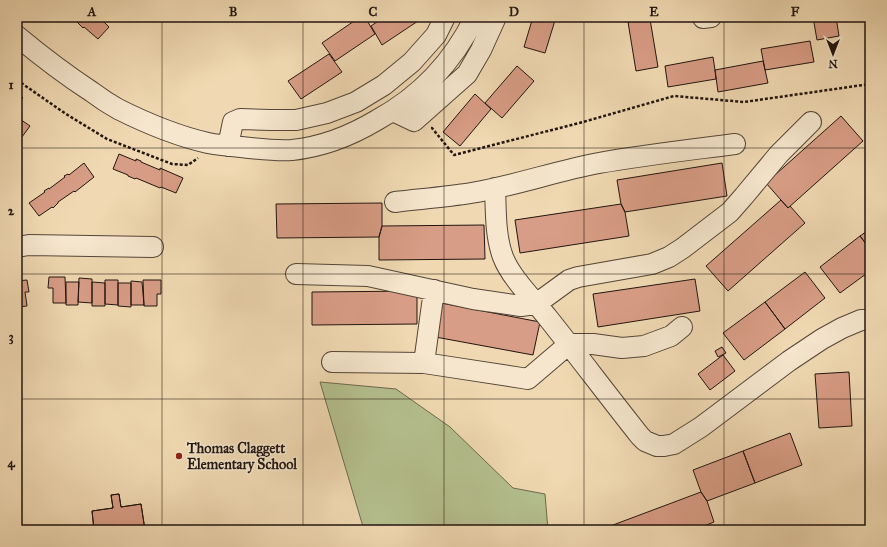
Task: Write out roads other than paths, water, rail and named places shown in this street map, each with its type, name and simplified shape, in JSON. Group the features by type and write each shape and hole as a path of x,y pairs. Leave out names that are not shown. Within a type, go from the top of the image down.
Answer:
{"street":[{"path":"228,146 233,122 240,119 296,120 327,113 356,102 384,85 412,62 436,35 445,17"},
{"path":"17,36 74,80 116,108 147,122 181,136 209,143 261,150 292,150 312,147 363,128 411,97 430,82 444,66 466,36 476,17"},
{"path":"393,110 414,121 467,74 481,50 496,17"},
{"path":"703,17 711,17"},
{"path":"296,274 368,276 474,299 521,306 536,304 568,280 652,264 669,257 683,248 730,212 779,154 811,122"},
{"path":"395,202 471,193 597,163 644,155 735,144"},
{"path":"495,188 497,225 500,244 506,264 640,436 645,441 657,446 674,444 701,427 789,361 822,339 842,328 862,320 870,320"},
{"path":"17,247 29,245 153,247"},
{"path":"424,363 434,290"},
{"path":"332,362 424,363 528,379 568,344 593,344 622,348 644,346 671,336 682,327"}],"place":[{"name":"Thomas Claggett Elementary School","path":"179,456"}]}
